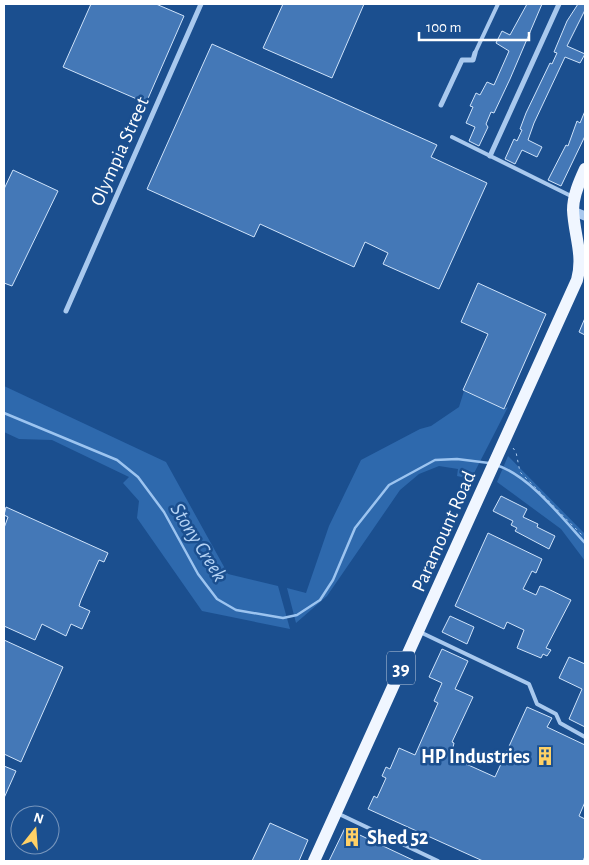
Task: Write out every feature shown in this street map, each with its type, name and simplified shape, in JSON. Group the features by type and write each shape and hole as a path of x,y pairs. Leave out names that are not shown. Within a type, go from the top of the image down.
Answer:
{"main road":[{"name":"39","path":"579,213 574,198 585,169"},
{"name":"Paramount Road","path":"314,861 577,280 580,252 579,213"}],"street":[{"name":"Olympia Street","path":"66,311 200,4"},
{"path":"490,156 559,4"},
{"path":"440,105 462,60 473,60 476,53"},
{"path":"577,280 585,262"}],"lane":[{"path":"476,53 498,4"},
{"path":"452,137 574,198"},
{"path":"418,631 529,684 537,704 556,714 560,723 585,736"},
{"path":"336,812 438,861"}],"path":[{"path":"514,449 520,472 585,538"}],"shaded area":[{"path":"4,386 166,462 228,574 278,586 290,629 202,611 137,518 139,501 123,483 129,477 52,440 19,439 4,432"},
{"path":"464,391 504,409 508,407 471,479 457,476 458,469 439,466 419,474 400,490 327,596 296,623 287,588 306,593 329,526 361,460 420,429 431,426 459,407"},
{"path":"508,456 585,534 585,561 561,529 497,482"}],"building":[{"path":"91,4 156,4 184,16 146,103 63,67"},
{"path":"283,4 364,4 332,78 263,48"},
{"path":"527,4 542,4 494,113 491,112 486,124 488,127 479,146 469,141 475,127 466,123 473,107 470,106 476,93 480,95 487,82 494,85 509,51 496,43 502,31 510,35"},
{"path":"578,4 585,4 585,10 567,46 585,54 580,63 565,57 528,140 542,147 537,157 522,150 515,164 505,159 514,139 517,141 526,113 550,63 552,64 557,53 554,52 567,21"},
{"path":"212,44 437,145 431,157 487,183 439,289 383,264 388,253 365,242 354,267 260,224 254,237 147,189"},
{"path":"585,111 585,136 561,186 548,180 566,145 568,146 577,121 580,123"},
{"path":"13,170 58,191 12,286 4,283 4,189"},
{"path":"478,283 546,314 504,409 463,390 488,334 461,322"},
{"path":"585,318 585,335 579,332"},
{"path":"501,496 527,509 523,517 538,524 537,527 555,536 549,549 515,531 517,528 511,525 513,521 493,511"},
{"path":"6,507 108,553 104,562 99,560 81,600 79,606 90,611 82,629 71,624 66,636 42,624 35,640 4,626 4,528 8,517 4,515"},
{"path":"488,533 542,559 536,573 532,571 523,589 536,595 540,586 571,600 546,648 551,650 547,656 543,654 541,658 517,648 524,630 507,622 504,629 455,606"},
{"path":"450,616 474,627 467,644 442,632"},
{"path":"4,640 63,667 21,762 4,754"},
{"name":"HP Industries","path":"442,649 468,661 455,689 473,697 452,742 454,743 452,752 455,759 495,777 527,707 552,718 547,727 585,745 585,802 579,816 585,819 585,856 583,861 483,861 368,809 374,796 377,798 386,778 382,776 386,767 390,769 399,748 415,755 438,703 434,701 442,683 429,677"},
{"path":"569,657 585,664 585,727 569,719 582,689 559,678"},
{"path":"4,766 16,771 4,798"},
{"path":"270,823 308,840 299,861 252,861"},
{"name":"Shed 52","path":"345,828 383,846 415,861 329,861"}],"waterway":[{"name":"Stony Creek","path":"4,413 117,460 138,477 164,512 198,574 217,599 236,610 283,618 297,615 320,600 333,580 355,528 389,485 435,460 457,459 489,463"},
{"name":"Stony Creek","path":"496,465 508,470 533,487 585,543"}],"place":[{"name":"HP Industries","path":"545,756"},
{"name":"Shed 52","path":"352,837"}]}
